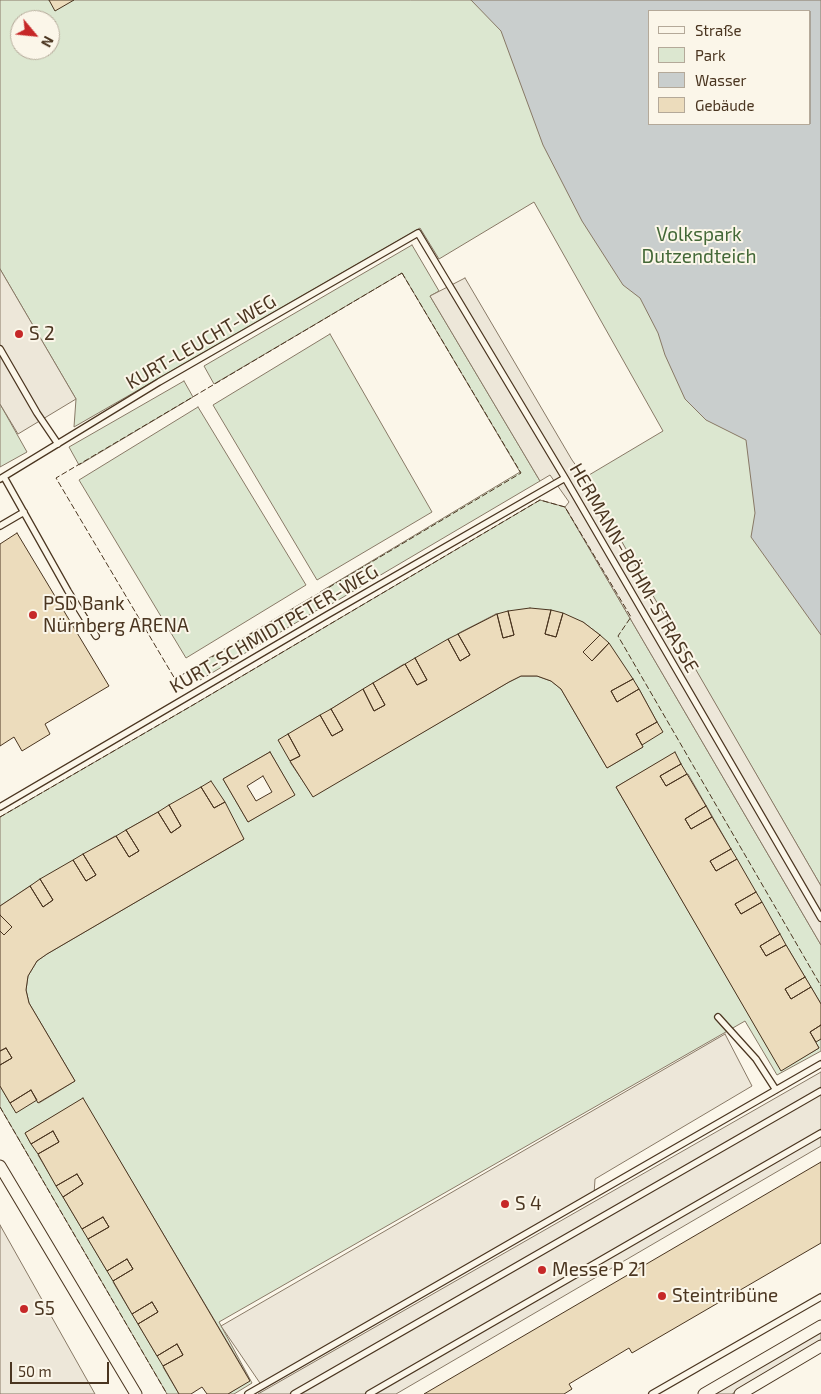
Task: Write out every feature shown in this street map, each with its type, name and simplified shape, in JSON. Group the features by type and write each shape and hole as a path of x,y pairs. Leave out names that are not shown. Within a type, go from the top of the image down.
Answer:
{"street":[{"path":"0,1166 136,1394"},
{"path":"704,1394 821,1326"},
{"path":"740,1394 821,1346"}],"lane":[{"name":"KURT-LEUCHT-WEG","path":"2,478 159,382 418,233"},
{"name":"HERMANN-BÖHM-STRASSE","path":"418,233 564,478 821,918"},
{"path":"0,349 37,413 58,444"},
{"path":"2,478 24,512 68,591 96,636"},
{"name":"KURT-SCHMIDTPETER-WEG","path":"0,807 564,478"},
{"path":"0,526 24,512"},
{"path":"718,1017 756,1059 776,1090"},
{"path":"248,1394 821,1064"},
{"path":"294,1394 821,1091"},
{"path":"369,1394 821,1133"},
{"path":"652,1394 821,1297"}],"green space":[{"path":"0,0 821,0 821,886 584,478 663,431 534,202 439,259 420,228 74,427 76,399 0,269"},
{"path":"412,245 439,291 430,296 540,481 328,606 320,592 520,472 402,273 214,384 204,366"},
{"path":"330,334 432,512 317,580 213,405"},
{"path":"184,381 193,397 79,465 69,447"},
{"path":"0,404 27,452 0,467"},
{"path":"198,407 306,585 186,658 79,480"},
{"path":"540,500 565,507 821,945 821,1004 786,945 766,956 731,849 688,774 660,776 681,764 675,753 616,787 781,1070 819,1048 810,1032 821,1025 821,1051 777,1075 745,1021 219,1322 252,1383 234,1394 228,1394 250,1380 83,1099 25,1133 31,1144 59,1142 38,1155 82,1229 103,1217 88,1239 107,1271 127,1259 133,1269 113,1282 157,1356 177,1344 183,1355 163,1367 179,1394 167,1394 0,1107 0,1086 10,1103 31,1090 39,1103 75,1081 29,1003 26,990 28,976 37,961 244,839 158,812 126,830 139,851 115,836 0,906 0,817","holes":["496,614 583,622 600,635 639,689 657,722 636,734 643,747 607,768 561,689 551,681 537,676 521,676 313,796 290,762 300,756 289,734 320,715 332,736 331,709 404,664 417,685 459,633","270,752 294,794 248,822 223,779"]},
{"path":"312,597 319,609 200,680 192,668"}],"shaded area":[{"name":"S 2","path":"0,269 76,399 18,434 0,404"},
{"path":"465,278 572,460 585,478 821,886 821,945 565,507 569,502 550,475 540,481 430,296"},
{"name":"S 4","path":"725,1034 752,1086 595,1179 594,1195 262,1386 221,1326"},
{"name":"Messe P 21","path":"821,1072 821,1146 396,1394 258,1394"},
{"name":"S5","path":"0,1225 95,1394 0,1394"},
{"path":"821,1331 821,1342 732,1394 713,1394"}],"water":[{"name":"Volkspark Dutzendteich","path":"471,0 821,0 821,635 751,537 755,513 746,440 706,420 685,399 665,355 658,333 640,298 623,285 582,221 543,145 501,31"}],"building":[{"path":"49,0 74,0 57,10 54,10"},
{"name":"PSD Bank Nürnberg ARENA","path":"17,533 109,686 45,724 50,734 22,751 14,737 0,746 0,544"},
{"path":"530,608 551,610 545,634 556,637 563,613 583,622 600,635 583,652 592,661 609,643 633,679 611,691 617,702 639,689 657,722 636,734 643,747 607,768 561,689 551,681 537,676 521,676 313,797 290,761 300,756 288,734 320,715 332,736 343,730 331,709 363,689 374,711 385,705 373,683 405,664 417,685 427,680 415,658 448,639 460,661 470,655 458,634 497,614 503,638 514,635 508,611"},
{"path":"551,610 563,613 556,637 545,634"},
{"path":"508,611 514,635 503,638 497,614"},
{"path":"458,634 470,655 460,661 448,639"},
{"path":"600,635 609,643 592,661 583,652"},
{"path":"415,658 427,680 417,685 405,664"},
{"path":"633,679 639,689 617,702 611,691"},
{"path":"373,683 385,705 374,711 363,689"},
{"path":"331,709 343,730 332,736 320,715"},
{"path":"657,722 663,732 642,745 636,734"},
{"path":"288,734 300,756 290,761 278,740"},
{"path":"270,752 295,795 248,822 223,779","holes":["263,776 272,792 256,801 247,786"]},
{"path":"675,752 681,764 660,776 666,786 687,774 706,806 685,819 691,829 712,817 731,849 710,861 716,871 737,859 756,892 735,904 741,914 762,902 780,934 760,946 766,956 786,945 805,977 785,989 791,999 811,987 821,1004 821,1025 810,1032 819,1048 781,1071 616,787"},
{"path":"681,764 687,774 666,786 660,776"},
{"path":"211,781 225,802 214,808 201,787"},
{"path":"201,787 214,808 225,802 244,839 37,961 28,976 26,990 29,1003 75,1081 38,1103 31,1090 10,1103 0,1086 0,1065 12,1058 6,1048 0,1051 0,931 4,935 12,927 0,915 0,906 30,886 43,907 53,900 40,879 73,860 86,881 96,875 83,854 116,836 129,857 139,851 126,830 158,812 171,833 181,826 169,805"},
{"path":"169,805 181,826 171,833 158,812"},
{"path":"706,806 712,817 691,829 685,819"},
{"path":"126,830 139,851 129,857 116,836"},
{"path":"731,849 737,859 716,871 710,861"},
{"path":"83,854 96,875 86,881 73,860"},
{"path":"40,879 53,900 43,907 30,886"},
{"path":"756,892 762,902 741,914 735,904"},
{"path":"0,915 12,927 4,935 0,931"},
{"path":"780,934 786,945 766,956 760,946"},
{"path":"805,977 811,987 791,999 785,989"},
{"path":"821,1025 821,1039 816,1042 810,1032"},
{"path":"6,1048 12,1058 0,1065 0,1051"},
{"path":"31,1090 37,1100 16,1113 10,1103"},
{"path":"83,1098 250,1381 228,1394 207,1394 202,1387 191,1394 179,1394 163,1366 183,1355 177,1344 157,1356 138,1324 158,1312 152,1302 132,1314 113,1281 133,1269 127,1259 107,1271 88,1239 109,1227 103,1217 82,1229 63,1197 83,1184 77,1174 56,1186 38,1154 59,1142 53,1131 31,1144 25,1133"},
{"path":"53,1131 59,1142 38,1154 31,1144"},
{"name":"Steintribüne","path":"821,1162 821,1243 632,1353 629,1348 569,1384 572,1389 564,1394 424,1394"},
{"path":"77,1174 83,1184 63,1197 56,1186"},
{"path":"103,1217 109,1227 88,1239 82,1229"},
{"path":"127,1259 133,1269 113,1281 107,1271"},
{"path":"152,1302 158,1312 138,1324 132,1314"},
{"path":"177,1344 183,1355 163,1366 157,1356"}],"fence":[{"path":"402,273 521,473 175,679 56,478 402,273"},
{"path":"0,817 540,500 565,507 631,617 618,636 821,986"},
{"path":"0,1107 167,1394"}],"place":[{"name":"S 2","path":"19,334"},
{"name":"PSD Bank Nürnberg ARENA","path":"33,615"},
{"name":"S 4","path":"505,1204"},
{"name":"Messe P 21","path":"542,1270"},
{"name":"Steintribüne","path":"662,1296"},
{"name":"S5","path":"24,1309"}]}
